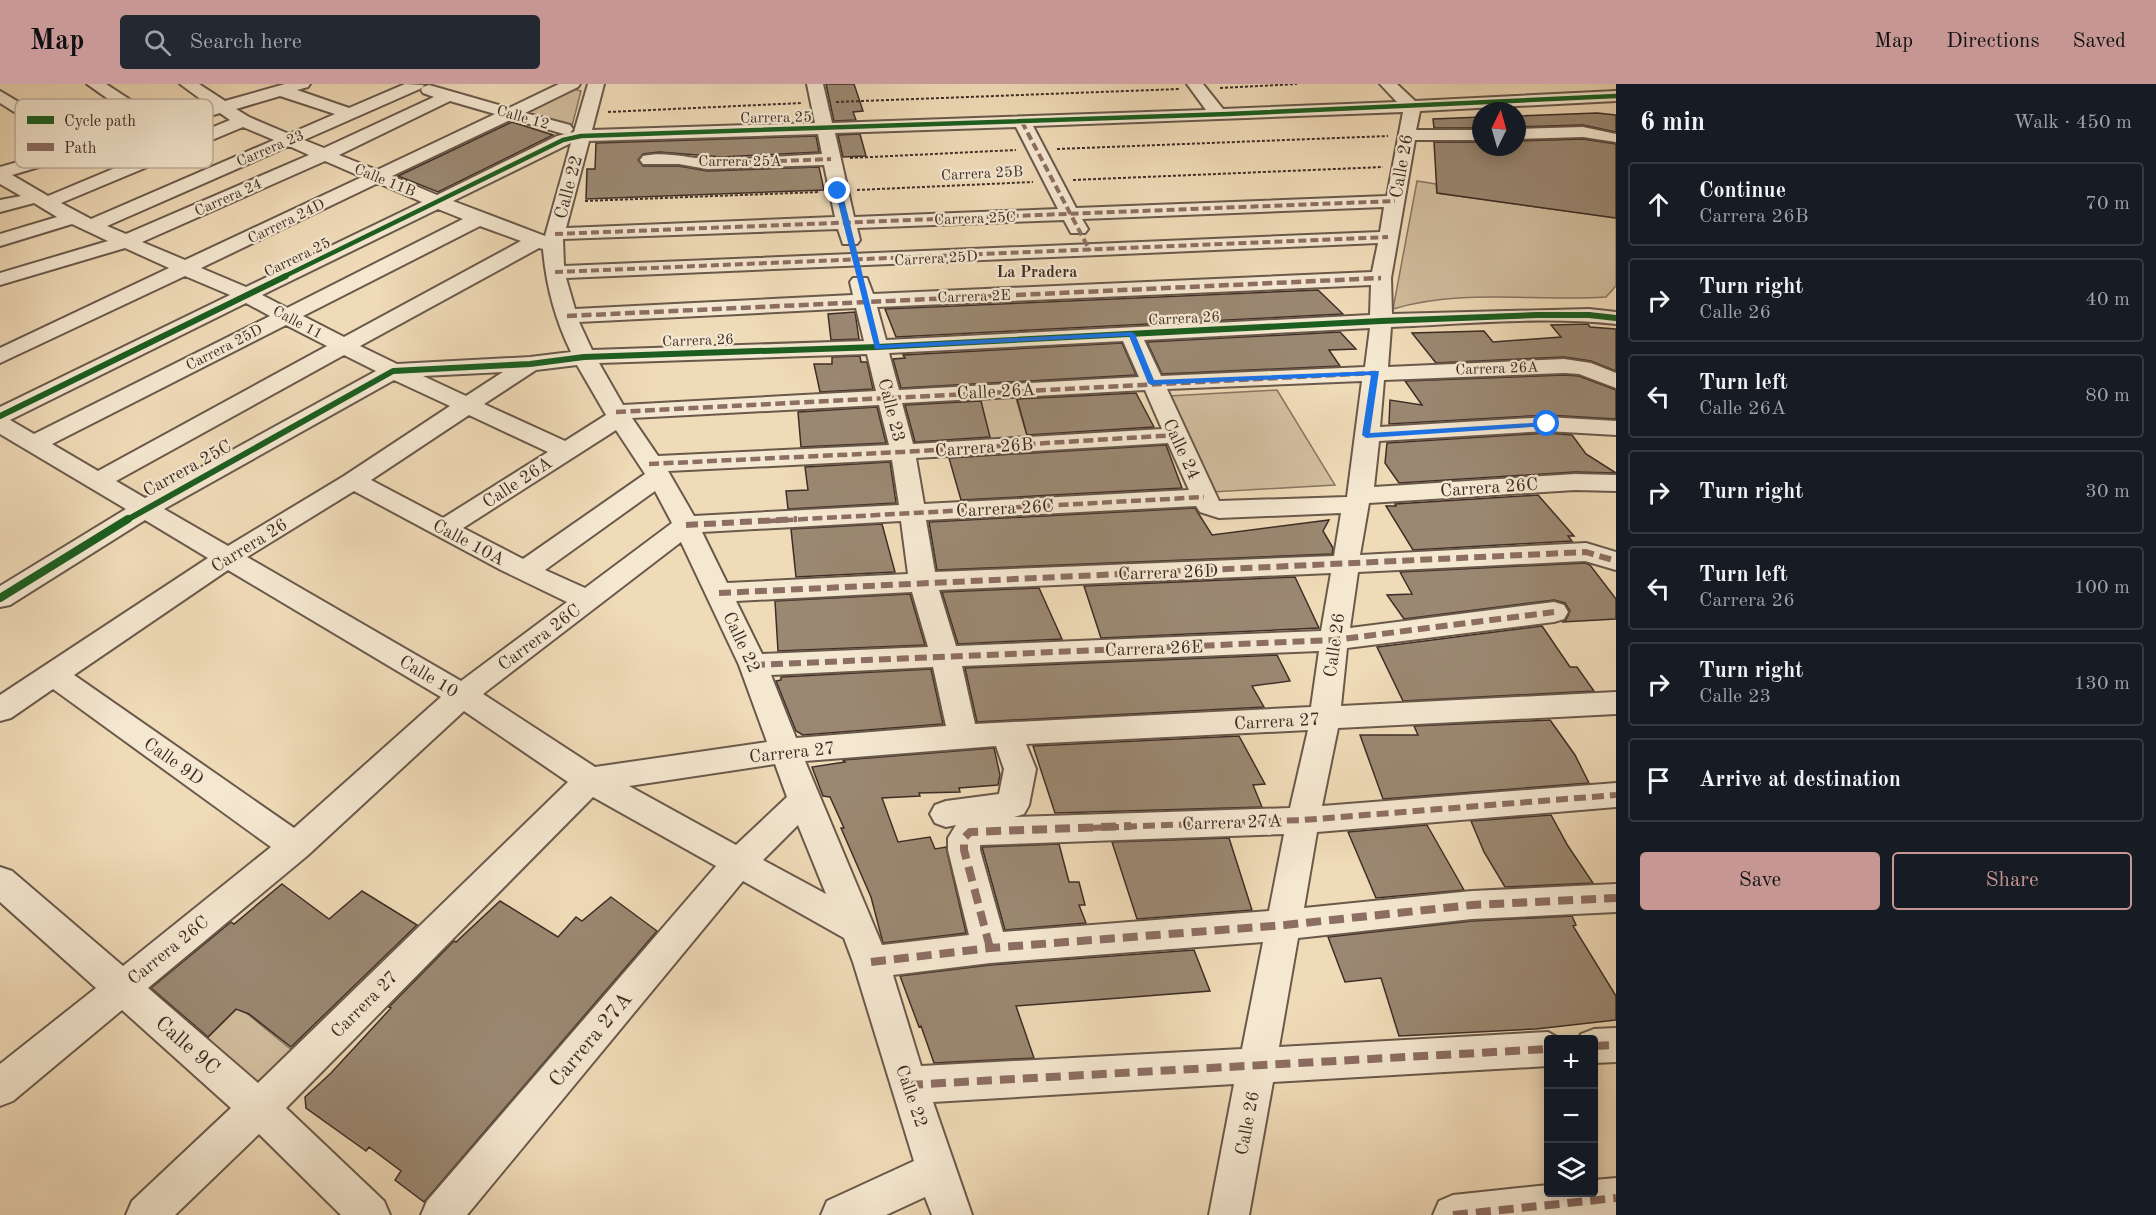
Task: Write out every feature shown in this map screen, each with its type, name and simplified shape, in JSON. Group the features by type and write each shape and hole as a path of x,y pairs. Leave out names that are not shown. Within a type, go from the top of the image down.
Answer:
{"street":[{"path":"95,84 118,99"},
{"name":"Calle 11B","path":"188,84 208,99"},
{"path":"213,110 302,84"},
{"name":"Carrera 24D","path":"0,356 576,84"},
{"name":"Calle 22","path":"576,84 573,132 563,202 550,248 567,316 584,357 686,525 753,665 804,800 871,962 908,1085 952,1215"},
{"path":"1388,84 1412,107"},
{"name":"Calle 12","path":"415,85 573,132"},
{"name":"Carrera 23","path":"0,240 82,222 351,114 415,85"},
{"path":"1197,86 1218,114"},
{"path":"1481,86 1497,102"},
{"path":"279,90 351,114"},
{"name":"Calle 23","path":"818,93 864,301 903,452 923,581 945,656 963,736"},
{"path":"0,96 15,105"},
{"name":"Carrera 24","path":"0,279 125,242 324,155 448,96"},
{"name":"Carrera 25","path":"1497,102 1616,96"},
{"name":"Calle 11B","path":"213,103 243,121 287,140 550,248"},
{"name":"Carrera 25","path":"0,416 439,202 564,140 573,132 685,126 711,132 826,129 1472,103"},
{"name":"Calle 26","path":"1229,1215 1259,1066 1303,820 1325,719 1334,640 1358,500 1381,321 1381,278 1412,107"},
{"path":"213,133 243,121"},
{"path":"1022,122 1090,251"},
{"path":"707,164 711,132"},
{"path":"1526,134 1583,132 1613,138"},
{"path":"1407,135 1472,135"},
{"name":"Carrera 25A","path":"649,160 679,159 707,164 831,159"},
{"path":"0,175 23,168"},
{"path":"0,206 40,200 122,168"},
{"name":"Calle 11","path":"0,175 82,222 248,296 393,371 566,451"},
{"name":"Carrera 25C","path":"550,248 846,224 1395,201"},
{"name":"Carrera 25D","path":"33,444 479,219"},
{"name":"Carrera 25D","path":"550,248 855,261 1388,237"},
{"path":"99,480 346,347 550,248"},
{"name":"Carrera 2E","path":"567,316 1381,278"},
{"name":"Carrera 26","path":"393,371 530,364 584,357 877,347 1381,321 1537,315 1589,315 1616,318"},
{"name":"Calle 24","path":"1131,334 1160,386 1176,435 1211,504"},
{"name":"Carrera 26","path":"0,710 227,558 353,481 470,406 530,364"},
{"name":"Carrera 26A","path":"1160,386 1564,366 1583,368 1616,381"},
{"name":"Carrera 25C","path":"3,592 144,509 393,371"},
{"name":"Calle 26A","path":"444,529 566,451 618,414 889,396 1160,386"},
{"name":"Calle 10","path":"0,424 462,695 590,780 857,928"},
{"path":"1366,435 1547,424 1616,428"},
{"name":"Carrera 26B","path":"654,470 1176,435"},
{"path":"525,571 654,470"},
{"name":"Calle 10A","path":"353,481 525,571 587,600"},
{"name":"Carrera 26C","path":"0,1088 295,847 462,695 686,525 911,514 1358,500 1575,482 1616,483"},
{"name":"Carrera 26D","path":"719,593 923,581 1346,566 1586,552 1616,561"},
{"name":"Carrera 26E","path":"753,665 1334,640 1554,612"},
{"name":"Calle 9D","path":"54,675 295,847"},
{"name":"Carrera 27","path":"146,1215 260,1108 590,780 785,751 963,736 1616,704"},
{"path":"946,814 1013,805 1020,769 1007,733"},
{"name":"Carrera 27A","path":"990,948 964,850 964,838 970,832 1303,820 1616,795"},
{"name":"Carrera 27A","path":"441,1215 738,863 804,800"},
{"name":"Calle 9C","path":"0,881 260,1108 370,1215"},
{"path":"871,962 990,948 1285,925 1472,905 1616,898"},
{"path":"1598,1046 1616,1045"},
{"path":"908,1085 1544,1049"},
{"path":"841,1215 938,1170"},
{"path":"1453,1215 1616,1198"}],"path":[{"path":"614,112 818,93 1297,84"},
{"path":"831,159 1407,135"}],"shaded area":[{"path":"574,89 581,91 572,126 563,127 522,114"},
{"path":"1417,181 1436,184 1437,193 1616,218 1616,286 1606,297 1472,297 1419,303 1393,309"},
{"path":"1277,390 1335,485 1212,492 1169,396"},
{"path":"1014,392 1028,439 991,441 983,419 979,393"},
{"path":"239,1007 298,1055 264,1091 201,1044"}],"building":[{"path":"826,84 854,84 863,111 853,112 856,120 834,121"},
{"path":"1597,113 1616,115 1616,132 1583,125 1526,127 1526,116"},
{"path":"1472,117 1472,128 1434,128 1433,119"},
{"path":"512,122 553,135 438,192 398,176"},
{"path":"860,134 866,156 843,157 838,135"},
{"path":"816,136 819,152 722,157 659,152 643,154 638,160 643,166 679,166 707,171 819,167 824,190 586,199 587,169 595,169 596,143"},
{"path":"1583,139 1616,144 1616,218 1437,193 1434,142 1472,142 1472,156 1526,156 1526,141"},
{"path":"1318,290 1343,314 896,337 885,309"},
{"path":"855,312 859,339 831,340 828,314"},
{"path":"1588,324 1590,327 1616,329 1616,371 1591,361 1564,357 1436,363 1412,333 1484,331 1493,342 1561,337 1551,325"},
{"path":"1340,332 1356,349 1329,350 1340,366 1162,374 1147,342"},
{"path":"1122,343 1136,375 901,388 893,359 905,358 903,355"},
{"path":"860,356 861,362 867,362 873,389 820,392 814,364 832,364 832,357"},
{"path":"1579,376 1616,390 1616,419 1547,415 1389,424 1390,400 1422,405 1405,381"},
{"path":"1136,393 1154,427 1027,435 1017,399"},
{"path":"981,401 990,437 915,442 905,405"},
{"path":"877,407 886,443 801,447 798,412"},
{"path":"1547,433 1572,435 1586,454 1616,473 1575,472 1399,483 1385,463 1387,443"},
{"path":"1166,445 1182,488 961,500 949,458"},
{"path":"890,462 896,503 788,509 786,491 808,490 805,467"},
{"path":"1538,495 1574,536 1568,536 1572,541 1413,550 1386,506 1396,506 1395,504"},
{"path":"1195,508 1212,535 1329,520 1323,531 1333,548 1332,554 937,570 929,522"},
{"path":"882,524 895,572 796,577 791,529"},
{"path":"1585,563 1590,565 1616,599 1616,619 1562,622 1566,620 1570,611 1565,603 1554,600 1404,619 1387,595 1412,594 1400,572"},
{"path":"1295,577 1319,628 1101,638 1084,586"},
{"path":"1039,588 1062,639 958,644 942,592"},
{"path":"910,594 925,645 778,651 775,601"},
{"path":"1542,626 1570,667 1577,667 1594,691 1403,701 1377,647"},
{"path":"1277,655 1290,681 1252,686 1264,707 977,722 965,668"},
{"path":"931,669 943,724 803,735 796,731 776,681 781,680 781,677"},
{"path":"1550,720 1575,755 1589,783 1383,799 1360,735 1418,735 1414,726"},
{"path":"1239,736 1265,784 1253,785 1262,807 1055,813 1033,746"},
{"path":"994,748 1000,775 998,785 959,788 960,792 919,793 920,796 882,798 898,842 930,837 935,849 946,847 966,933 883,943 871,897 841,828 844,828 830,797 823,796 812,767 845,762 843,760"},
{"path":"1551,815 1568,846 1593,883 1505,887 1484,852 1471,821"},
{"path":"1427,825 1464,890 1376,898 1348,832"},
{"path":"1229,838 1252,910 1137,919 1112,842"},
{"path":"1059,844 1069,882 1079,882 1085,905 1079,905 1086,923 1005,930 982,847"},
{"path":"282,884 329,919 362,891 417,925 291,1047 249,1014 236,1009 208,1037 151,988 231,922 234,924"},
{"path":"611,897 657,931 424,1202 395,1180 401,1171 369,1147 366,1151 306,1108 305,1097 331,1073 391,1008 389,1007 454,941 456,942 500,901 558,937 576,917 582,921"},
{"path":"1572,916 1576,925 1573,926 1616,996 1616,1020 1536,1029 1399,1036 1381,978 1345,982 1328,937 1472,921"},
{"path":"1194,950 1210,991 1016,1006 1034,1058 934,1063 900,976 990,965"}],"marked path":[{"path":"1022,122 1090,251"},
{"path":"707,164 831,159"},
{"path":"555,234 1395,201"},
{"path":"555,272 1388,237"},
{"path":"567,316 1381,278"},
{"path":"1131,334 1151,383"},
{"path":"616,412 1376,373"},
{"path":"649,464 903,452 1176,435"},
{"path":"686,525 1204,497"},
{"path":"719,593 1586,552 1616,561"},
{"path":"753,665 1334,640 1554,612"},
{"path":"990,948 964,850 964,838 970,832 1303,820 1616,795"},
{"path":"871,962 990,948 1285,925 1472,905 1616,898"},
{"path":"1598,1046 1616,1045"},
{"path":"908,1085 1544,1049"},
{"path":"1453,1215 1616,1198"}],"cycle path":[{"path":"0,416 563,140 581,136 1228,114 1616,96"},
{"path":"0,598 144,509 393,371 530,364 584,357 877,347 1381,321 1537,315 1589,315 1616,318"}],"district":[{"name":"La Pradera","path":"1037,271"}],"route":[{"path":"838,191 877,347 1131,334 1151,383 1376,373 1373,380 1366,435 1547,424"}]}
